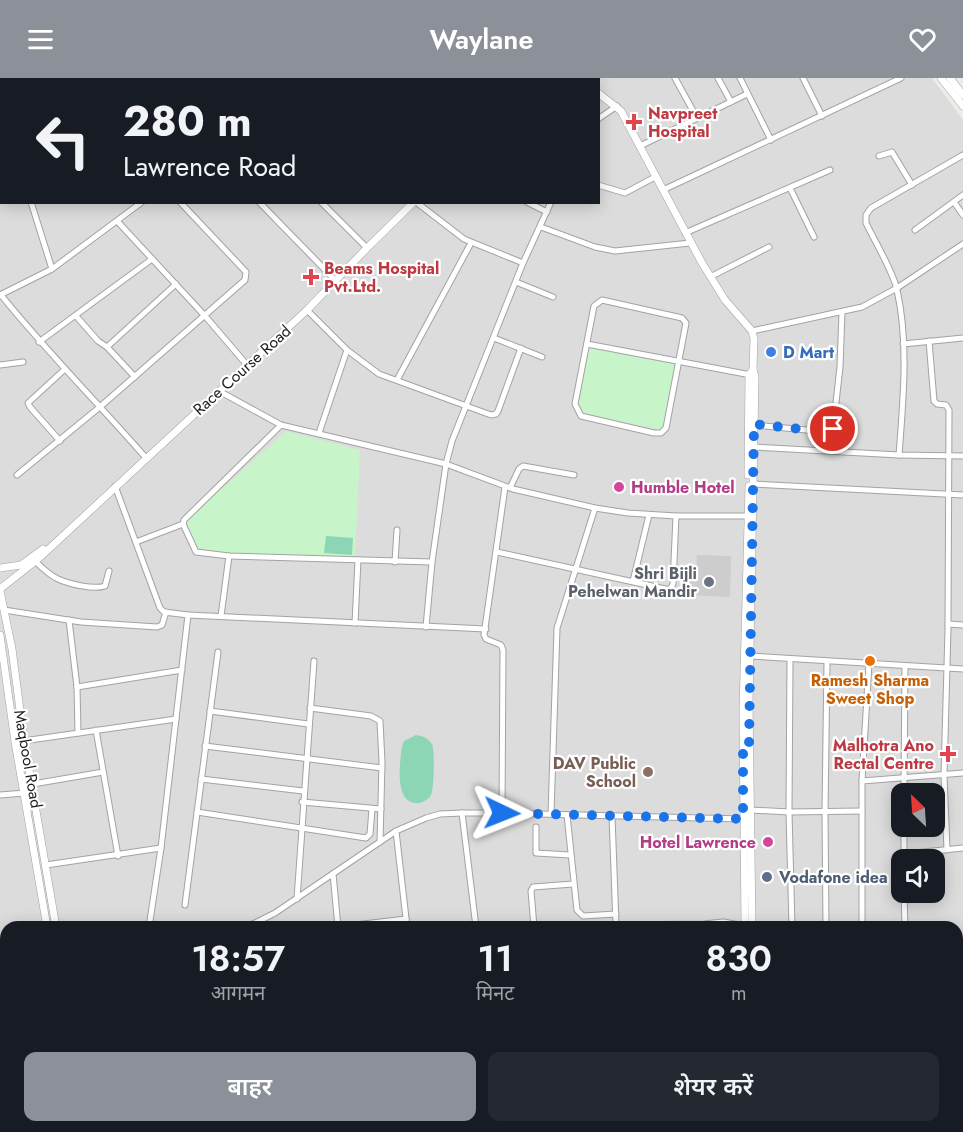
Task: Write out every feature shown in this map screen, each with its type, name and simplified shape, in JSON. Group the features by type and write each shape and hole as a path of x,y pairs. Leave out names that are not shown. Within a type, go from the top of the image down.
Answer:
{"street":[{"path":"675,78 697,118"},
{"path":"718,78 731,102"},
{"path":"740,78 771,140"},
{"path":"802,78 822,116"},
{"path":"883,78 888,84"},
{"path":"663,190 900,78"},
{"path":"941,78 963,106"},
{"path":"950,78 963,95"},
{"path":"600,94 617,106 626,119 690,243 724,300 752,331 754,339 748,516 746,746 750,810 748,921"},
{"path":"640,146 747,94"},
{"path":"600,118 617,106"},
{"path":"879,156 892,152 912,185"},
{"path":"899,455 903,344 897,288 866,223 866,215 871,208 963,155"},
{"path":"685,233 830,170"},
{"path":"600,186 625,193 656,177"},
{"path":"790,188 814,237"},
{"path":"915,230 963,195"},
{"path":"954,202 963,215"},
{"path":"32,204 52,269"},
{"path":"140,204 52,269 0,295 39,342 101,406 146,458"},
{"path":"17,475 101,406 245,280 247,274 182,204"},
{"path":"261,204 335,280"},
{"path":"324,204 367,248"},
{"name":"Race Course Road","path":"0,590 35,561 307,310 413,204"},
{"path":"418,204 471,243 523,263"},
{"path":"531,204 547,212"},
{"path":"426,627 432,562 446,464 452,441 523,263 550,204"},
{"path":"118,222 248,365"},
{"path":"541,227 595,247 615,251 690,243"},
{"path":"397,380 471,243"},
{"path":"752,331 870,304 962,246"},
{"path":"710,277 769,247"},
{"path":"39,342 152,259"},
{"path":"516,282 553,297"},
{"path":"107,347 176,284"},
{"path":"602,300 684,320 686,326 666,428 661,433 581,416 575,404 587,344 594,306 602,300"},
{"path":"307,310 346,350 379,374 491,415 496,414 521,348"},
{"path":"754,424 827,432 833,429 840,367 842,312"},
{"path":"76,316 98,341 107,347 135,376"},
{"path":"494,338 542,357"},
{"path":"903,344 963,338"},
{"path":"928,341 933,398 937,404 946,405 949,410 948,624 944,775 947,850 963,849"},
{"path":"587,344 752,373"},
{"path":"319,433 346,350"},
{"path":"0,365 23,362"},
{"path":"60,441 28,403 65,369"},
{"path":"748,921 743,819 750,656 754,424 752,373"},
{"path":"219,391 281,425 446,464 507,487 595,508 649,515 748,516"},
{"path":"136,542 183,524 184,520 281,425"},
{"path":"753,447 963,456"},
{"path":"502,813 503,650 501,645 485,638 507,487 523,466 574,475"},
{"path":"753,484 963,495"},
{"path":"115,486 160,608 166,612 188,615 486,629"},
{"path":"551,814 557,628 595,508"},
{"path":"633,581 649,515"},
{"path":"497,552 666,590 672,587 676,516"},
{"path":"183,524 196,552 229,556 432,562"},
{"path":"395,562 398,530"},
{"name":"Race Course Road","path":"0,568 24,563 64,533"},
{"path":"221,616 229,556"},
{"path":"355,622 358,560"},
{"path":"35,561 57,579 93,587 105,586 109,572"},
{"name":"Maqbool Road","path":"0,590 12,649 24,741 55,921"},
{"path":"4,610 69,620 159,626 162,625 166,612"},
{"path":"150,921 161,848 188,615"},
{"path":"69,620 77,687 78,733"},
{"path":"948,624 963,625"},
{"name":"Maqbool Road","path":"0,635 15,742 46,921"},
{"path":"185,905 218,652"},
{"path":"750,656 963,669"},
{"path":"790,660 789,812 792,921"},
{"path":"297,899 305,758 314,661"},
{"path":"826,921 827,662"},
{"path":"862,921 862,781 869,663"},
{"path":"904,783 905,666"},
{"path":"77,687 182,670"},
{"path":"310,708 371,716 379,720 382,768 380,843"},
{"path":"210,711 308,724"},
{"path":"15,742 176,719"},
{"path":"96,730 118,856"},
{"path":"205,746 382,768"},
{"path":"33,784 103,772"},
{"path":"862,781 963,773"},
{"path":"201,779 303,791"},
{"path":"0,795 25,793"},
{"path":"302,802 381,809"},
{"path":"197,812 366,838 370,834 372,809"},
{"path":"750,810 862,811"},
{"path":"462,813 475,921"},
{"path":"258,921 297,899 396,831 440,814 502,813 743,819"},
{"path":"567,815 576,907 580,915 616,914"},
{"path":"612,816 616,921"},
{"path":"536,827 535,849 537,854 570,855"},
{"path":"389,921 406,919 396,831"},
{"path":"46,866 161,848"},
{"path":"333,874 337,921"},
{"path":"534,921 531,891 533,887 573,884"},
{"path":"902,921 903,903"}],"shaded area":[{"path":"600,78 932,78 963,120 963,921 0,921 0,204 600,204"},
{"name":"Shri Bijli Pehelwan Mandir","path":"697,555 731,556 730,597 688,595 689,569 696,569"}],"green space":[{"path":"589,347 675,363 663,430 586,415 578,404"},
{"path":"286,431 360,450 355,556 199,553 184,523"},
{"path":"326,536 353,538 352,555 324,553"},
{"path":"416,735 429,740 432,744 434,761 431,795 424,801 415,803 408,801 404,795 401,788 400,770 404,741"}],"place":[{"name":"Navpreet Hospital","path":"634,122"},
{"name":"Beams Hospital Pvt.Ltd.","path":"311,277"},
{"name":"D Mart","path":"771,352"},
{"name":"Humble Hotel","path":"619,487"},
{"name":"Shri Bijli Pehelwan Mandir","path":"709,582"},
{"name":"Ramesh Sharma Sweet Shop","path":"870,661"},
{"name":"Malhotra Ano Rectal Centre","path":"948,754"},
{"name":"DAV Public School","path":"648,772"},
{"name":"Hotel Lawrence","path":"768,842"},
{"name":"Vodafone idea","path":"767,877"}],"route":[{"path":"502,813 743,819 743,746 749,746 754,424 827,432 833,429"}]}
